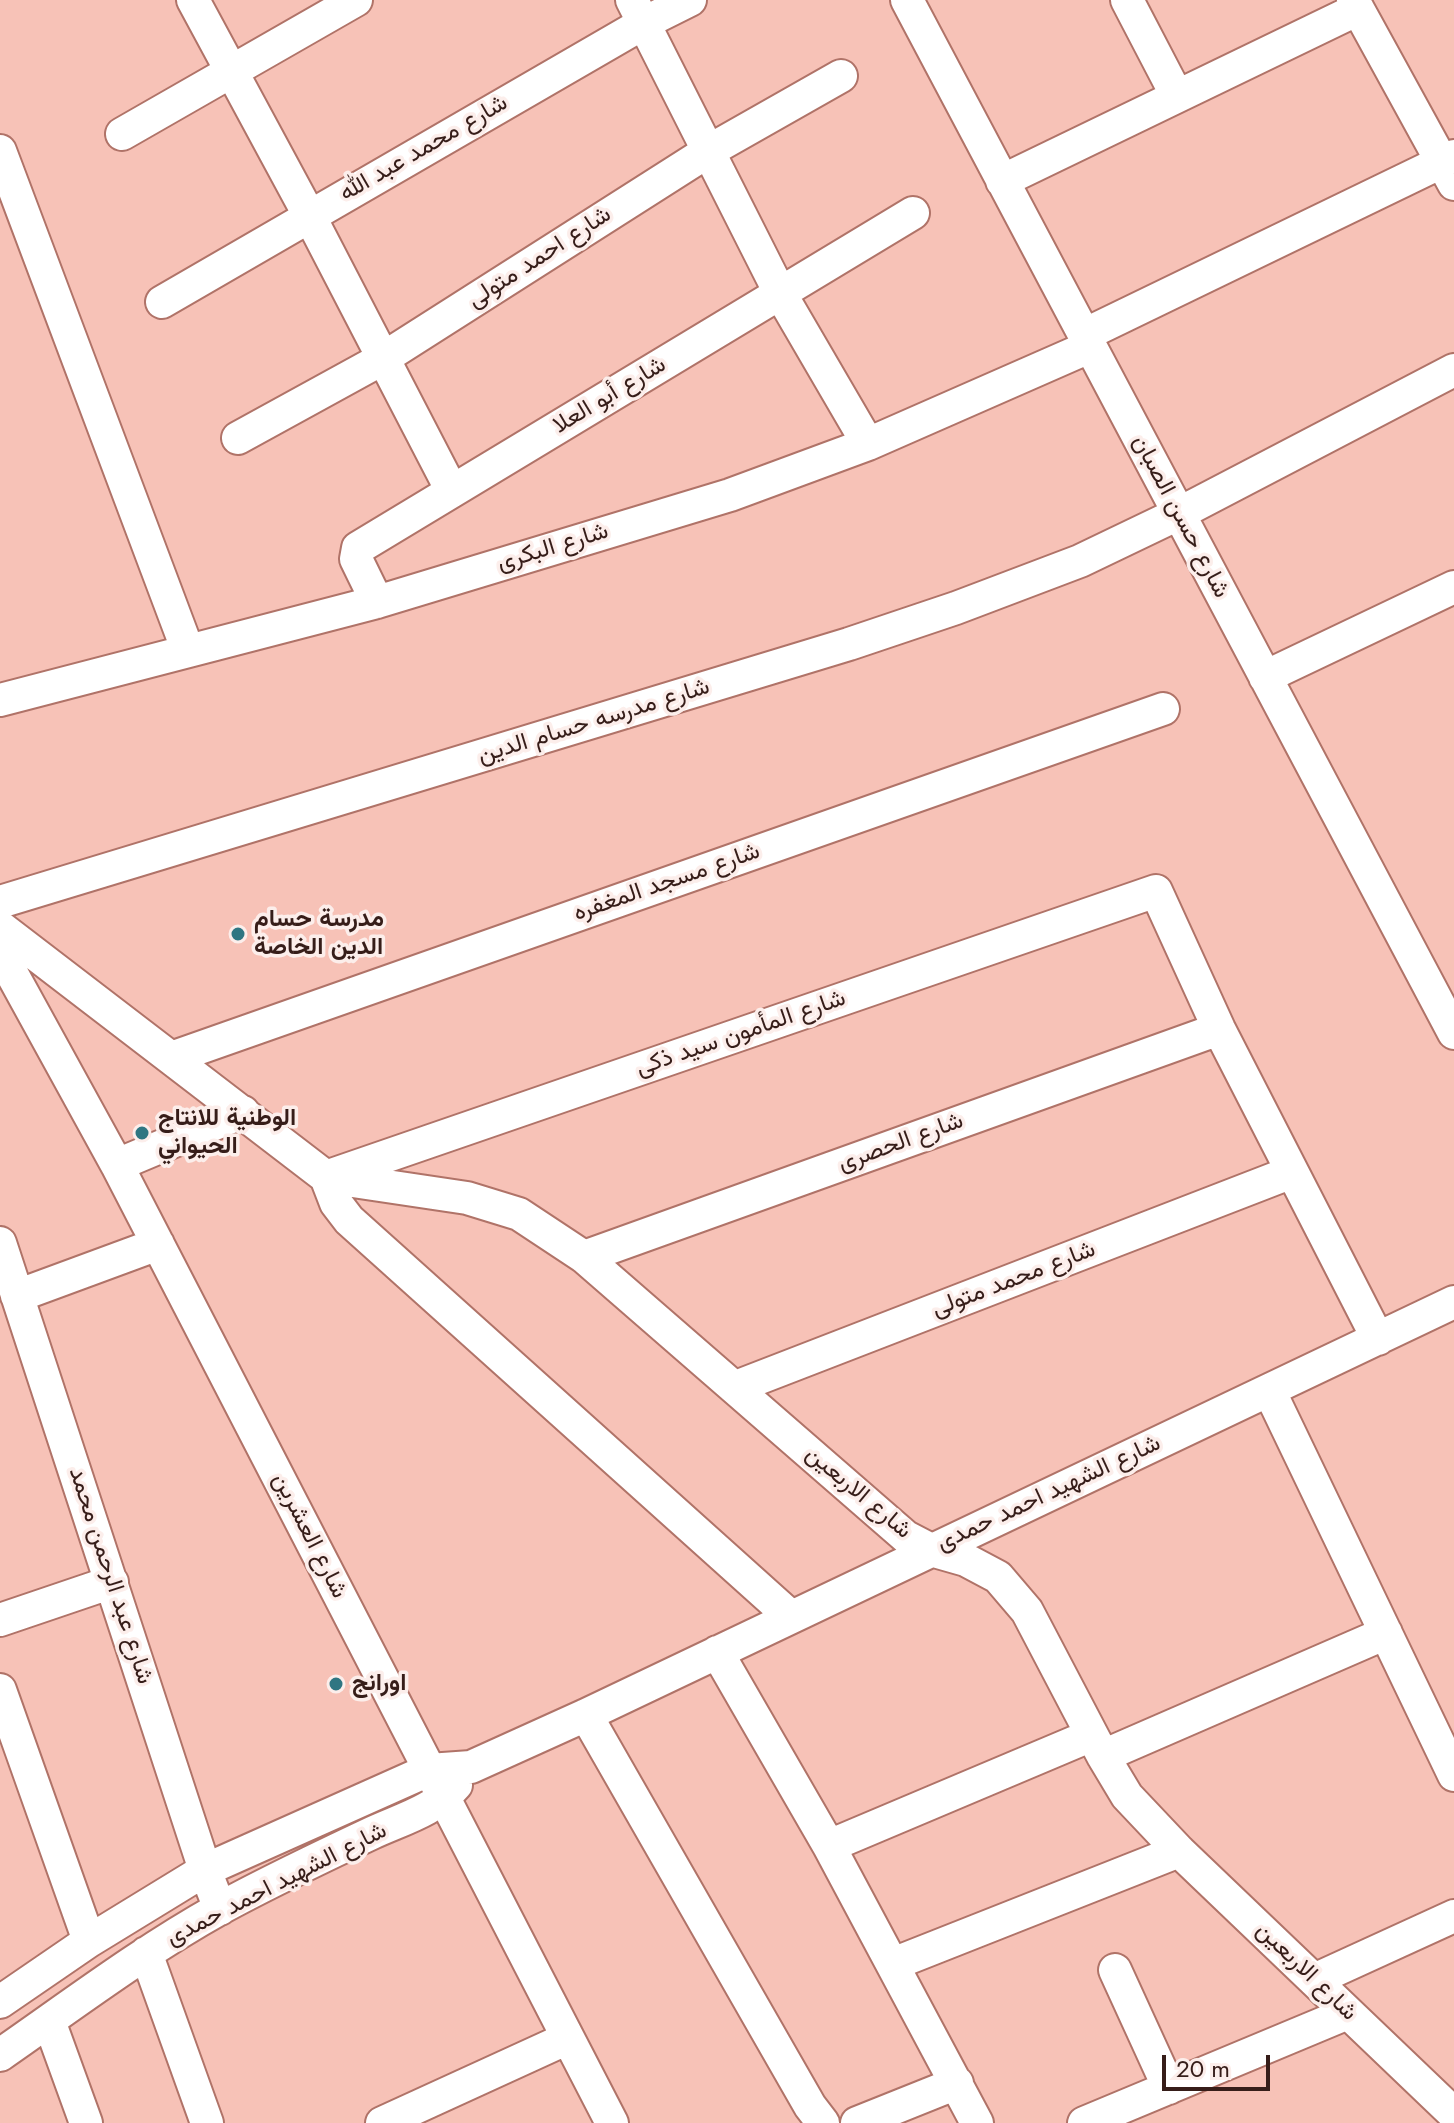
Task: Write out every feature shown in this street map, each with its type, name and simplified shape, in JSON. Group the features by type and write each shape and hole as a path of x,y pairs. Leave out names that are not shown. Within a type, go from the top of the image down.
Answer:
{"street":[{"path":"193,0 452,491"},
{"path":"122,134 356,0"},
{"name":"شارع محمد عبد الله","path":"162,302 295,227 309,215 638,12 690,0"},
{"name":"شارع حسن الصبان","path":"907,0 1265,677 1451,1018"},
{"path":"1127,0 1177,96"},
{"path":"1002,181 1355,5 1450,167"},
{"path":"638,12 780,293 868,444"},
{"name":"شارع احمد متولى","path":"238,438 382,359 707,152 841,76"},
{"path":"0,151 188,651"},
{"name":"شارع البكرى","path":"0,700 377,602 730,495 868,444 1450,167"},
{"name":"شارع أبو العلا","path":"377,602 356,559 358,548 913,213"},
{"name":"شارع مدرسه حسام الدين","path":"0,902 849,644 956,608 1080,561 1178,514 1454,370"},
{"path":"1265,677 1452,593"},
{"name":"شارع مسجد المغفره","path":"171,1058 1163,709"},
{"name":"شارع المأمون سيد ذكى","path":"326,1177 1156,891 1219,1029"},
{"name":"شارع الاربعين","path":"0,927 326,1177 467,1198 519,1214 584,1257 906,1537 931,1550 966,1560 998,1577 1027,1611 1127,1796 1179,1851 1450,2114"},
{"name":"شارع العشرين","path":"0,952 117,1165 612,2123"},
{"path":"1219,1029 1378,1339"},
{"name":"شارع الحصرى","path":"584,1257 1219,1029"},
{"path":"117,1165 243,1112"},
{"name":"شارع محمد متولى","path":"736,1387 1292,1172"},
{"name":"شارع الاربعين","path":"326,1177 336,1203 349,1220 791,1617"},
{"name":"شارع عبد الرحمن محمد","path":"0,1243 220,1909"},
{"path":"17,1296 158,1244"},
{"name":"شارع الشهيد احمد حمدى","path":"0,2002 89,1941 205,1870 429,1770 471,1767 586,1715 1454,1302"},
{"path":"1269,1390 1454,1775"},
{"path":"0,1620 112,1582"},
{"path":"829,1846 1098,1746 1386,1633"},
{"path":"717,1652 829,1846 977,2123"},
{"path":"0,1690 89,1941"},
{"path":"586,1715 802,2092 823,2123"},
{"name":"شارع الشهيد احمد حمدى","path":"0,2055 146,1953 220,1909 443,1799 471,1767"},
{"path":"893,1964 1179,1851"},
{"path":"1314,1980 1454,1916"},
{"path":"146,1953 207,2123"},
{"path":"1115,1970 1169,2088"},
{"path":"1084,2123 1348,2013"},
{"path":"49,2021 86,2123"},
{"path":"382,2123 568,2038"},
{"path":"857,2123 957,2083"}],"place":[{"name":"مدرسة حسام الدين الخاصة","path":"238,934"},
{"name":"الوطنية للانتاج الحيواني","path":"142,1133"},
{"name":"اورانج","path":"336,1684"}]}
